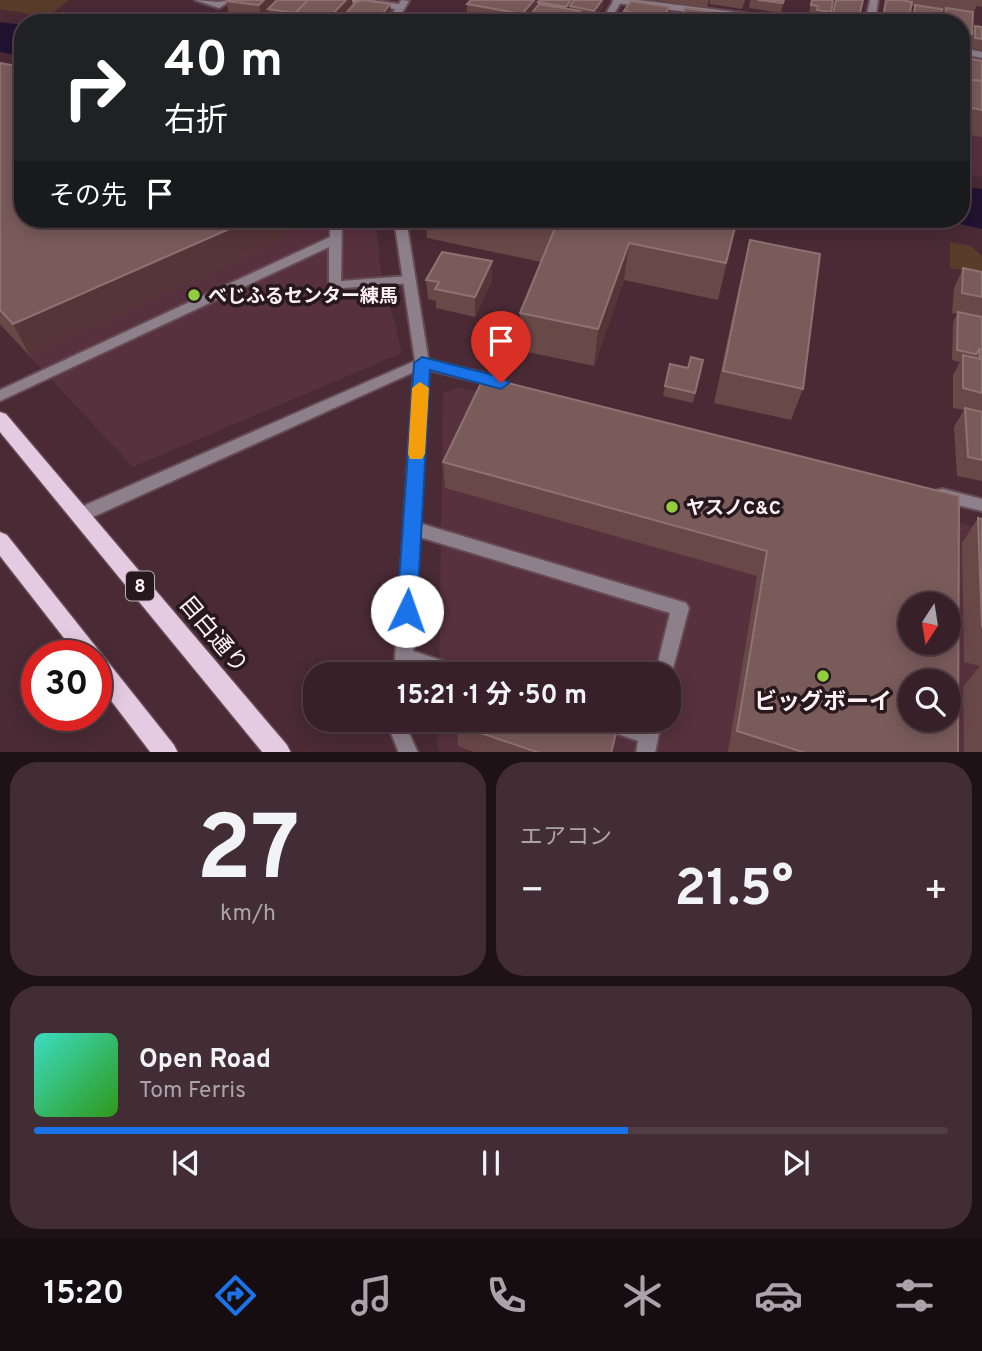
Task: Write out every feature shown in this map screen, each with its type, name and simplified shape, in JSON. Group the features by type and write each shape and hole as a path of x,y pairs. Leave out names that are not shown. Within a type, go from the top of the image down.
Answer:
{"main road":[{"name":"目白通り","path":"0,419 279,752"},
{"path":"0,541 78,640"},
{"path":"112,683 166,752"}],"street":[{"path":"199,0 219,5 228,0"},
{"path":"352,0 403,4"},
{"path":"617,0 732,14"},
{"path":"336,228 335,286 408,280"},
{"path":"401,228 422,363 404,662"},
{"path":"0,396 336,239"},
{"path":"80,515 422,363 514,386"},
{"path":"934,493 982,505"},
{"path":"412,528 680,608 667,662"},
{"path":"400,732 409,752"}],"shaded area":[{"path":"0,0 69,0 51,14 29,14 0,9"},
{"name":"べじふるセンター練馬","path":"0,70 14,161 14,228 377,228 380,266 402,353 133,467 0,325"},
{"path":"970,104 982,106 982,177 970,175"},
{"path":"950,242 971,246 982,256 982,274 950,268"},
{"path":"458,387 982,529 982,752 440,752 437,746 438,732 681,732 681,662 439,662 443,393"}],"building":[{"path":"227,0 264,0 259,5"},
{"path":"277,0 308,0 295,13 268,9"},
{"path":"308,0 346,0 333,14 295,14"},
{"path":"363,0 390,4 382,14 347,12 356,2"},
{"path":"471,0 534,0 522,14 467,4"},
{"path":"571,0 566,7 538,2"},
{"path":"574,0 602,0 594,11 570,6"},
{"path":"758,0 784,0 783,3"},
{"path":"812,0 833,0 831,12 817,10 818,6 811,5"},
{"path":"836,0 863,0 860,13 833,13"},
{"path":"886,0 912,2 910,14 884,14"},
{"path":"631,1 669,7 665,14 624,11"},
{"path":"539,4 580,11 578,14 532,13"},
{"path":"915,5 942,9 942,14 914,14"},
{"path":"685,8 727,14 682,14"},
{"path":"946,8 973,12 972,34 970,14 946,14"},
{"path":"975,26 982,27 982,39 975,38"},
{"path":"970,59 982,61 982,81 970,80"},
{"path":"0,63 14,65 14,228 232,228 13,324 0,310"},
{"path":"970,80 982,81 982,110 970,108"},
{"path":"555,228 735,228 726,263 629,243 598,329 520,313"},
{"path":"750,240 820,254 803,389 723,371"},
{"path":"442,252 492,261 475,297 435,289 439,282 426,280"},
{"path":"963,268 982,272 982,297 962,293"},
{"path":"958,312 982,317 982,350 979,349 976,354 957,350"},
{"path":"979,349 982,350 982,393 963,388 963,355 980,359"},
{"path":"691,357 703,360 695,393 665,386 670,364 688,368"},
{"path":"484,377 959,496 959,592 898,592 898,655 958,655 958,669 898,669 898,732 958,732 958,752 803,752 737,731 767,551 443,462"},
{"path":"965,408 982,412 982,460 968,457"},
{"path":"978,518 982,519 982,627"},
{"path":"478,732 616,732 611,752 537,752"}],"waterway":[{"path":"0,37 14,39"},
{"path":"970,207 982,209"}],"slow traffic":[{"path":"416,454 420,388"}],"place":[{"name":"べじふるセンター練馬","path":"194,295"},
{"name":"ヤスノC&C","path":"672,507"},
{"name":"ビッグボーイ","path":"823,676"}],"route":[{"path":"407,611 422,363 501,383"}]}
